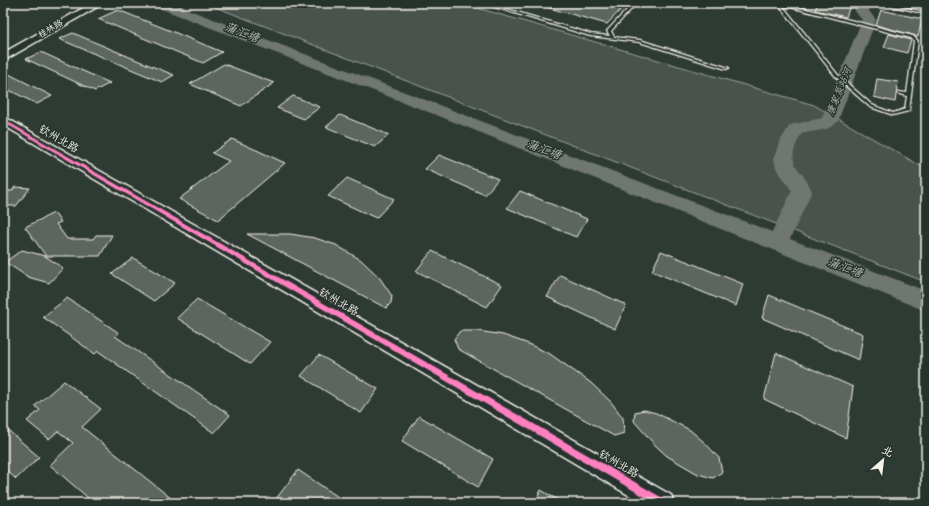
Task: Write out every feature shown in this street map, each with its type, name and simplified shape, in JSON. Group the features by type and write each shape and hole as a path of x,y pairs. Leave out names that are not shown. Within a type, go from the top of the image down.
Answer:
{"street":[{"name":"桂林路","path":"3,58 99,3"},
{"name":"钦州北路","path":"3,120 663,503"}],"lane":[{"path":"483,3 590,35 638,42 727,68"},
{"path":"612,38 610,31 635,3"},
{"path":"778,3 912,37 916,41 912,51 909,95 906,110 893,114 871,106 842,80 778,3"},
{"path":"882,3 922,12"},
{"path":"899,92 909,95"}],"shaded area":[{"path":"205,3 460,3 814,105 926,169 926,282"}],"building":[{"path":"542,3 627,3 607,24 542,6"},
{"path":"818,3 851,3 846,17 815,10"},
{"path":"118,10 222,52 203,63 98,19"},
{"path":"881,10 922,19 918,37 876,25"},
{"path":"73,33 174,75 162,82 59,39"},
{"path":"889,34 911,40 907,53 884,47"},
{"path":"41,52 110,83 95,91 26,59"},
{"path":"224,64 274,83 241,106 190,84"},
{"path":"3,71 52,96 37,104 3,87"},
{"path":"877,79 898,82 895,102 874,97"},
{"path":"293,96 320,107 304,119 277,108"},
{"path":"340,115 389,135 375,147 326,127"},
{"path":"232,139 285,163 218,220 179,199 229,161 212,153"},
{"path":"439,155 498,179 485,195 425,169"},
{"path":"347,178 394,199 376,218 328,196"},
{"path":"15,187 30,188 16,206 3,206 3,191 12,191"},
{"path":"520,191 587,219 576,237 507,208"},
{"path":"54,213 61,222 56,224 67,239 93,239 96,235 112,235 100,256 46,256 25,227"},
{"path":"247,234 290,234 315,238 336,245 361,260 379,277 392,296 391,303 386,308"},
{"path":"22,250 45,256 63,268 49,283 28,277 5,262"},
{"path":"432,251 502,285 487,307 416,271"},
{"path":"661,251 743,284 736,306 652,271"},
{"path":"133,258 175,283 154,301 112,274"},
{"path":"560,275 626,305 615,329 547,297"},
{"path":"769,295 863,334 859,360 762,318"},
{"path":"67,298 119,333 115,336 230,415 214,433 98,351 95,354 43,317"},
{"path":"197,299 270,342 250,364 177,318"},
{"path":"460,331 478,331 503,335 526,343 550,354 591,383 611,402 623,418 624,433 614,436 458,349 454,339"},
{"path":"776,353 853,387 846,438 764,399"},
{"path":"319,355 378,389 361,413 301,376"},
{"path":"64,381 101,409 82,427 177,503 94,503 50,465 73,443 58,431 49,439 27,421 40,410 35,406"},
{"path":"644,410 656,413 690,430 719,458 722,472 713,478 698,474 667,456 654,444 634,421 635,412"},
{"path":"419,416 493,459 478,487 402,441"},
{"path":"3,426 39,457 16,479 3,467"},
{"path":"298,470 347,503 273,503"},
{"path":"541,490 563,503 535,503"}],"waterway":[{"name":"蒲汇塘","path":"159,3 445,112 777,243"},
{"path":"173,9 186,3"},
{"name":"唐家泵站河","path":"777,243 802,191 796,180 786,168 784,163 784,153 790,138 796,129 829,121 869,20 862,11 864,3"},
{"name":"蒲汇塘","path":"777,243 926,301"}],"cycle path":[{"path":"3,120 663,503"}]}
